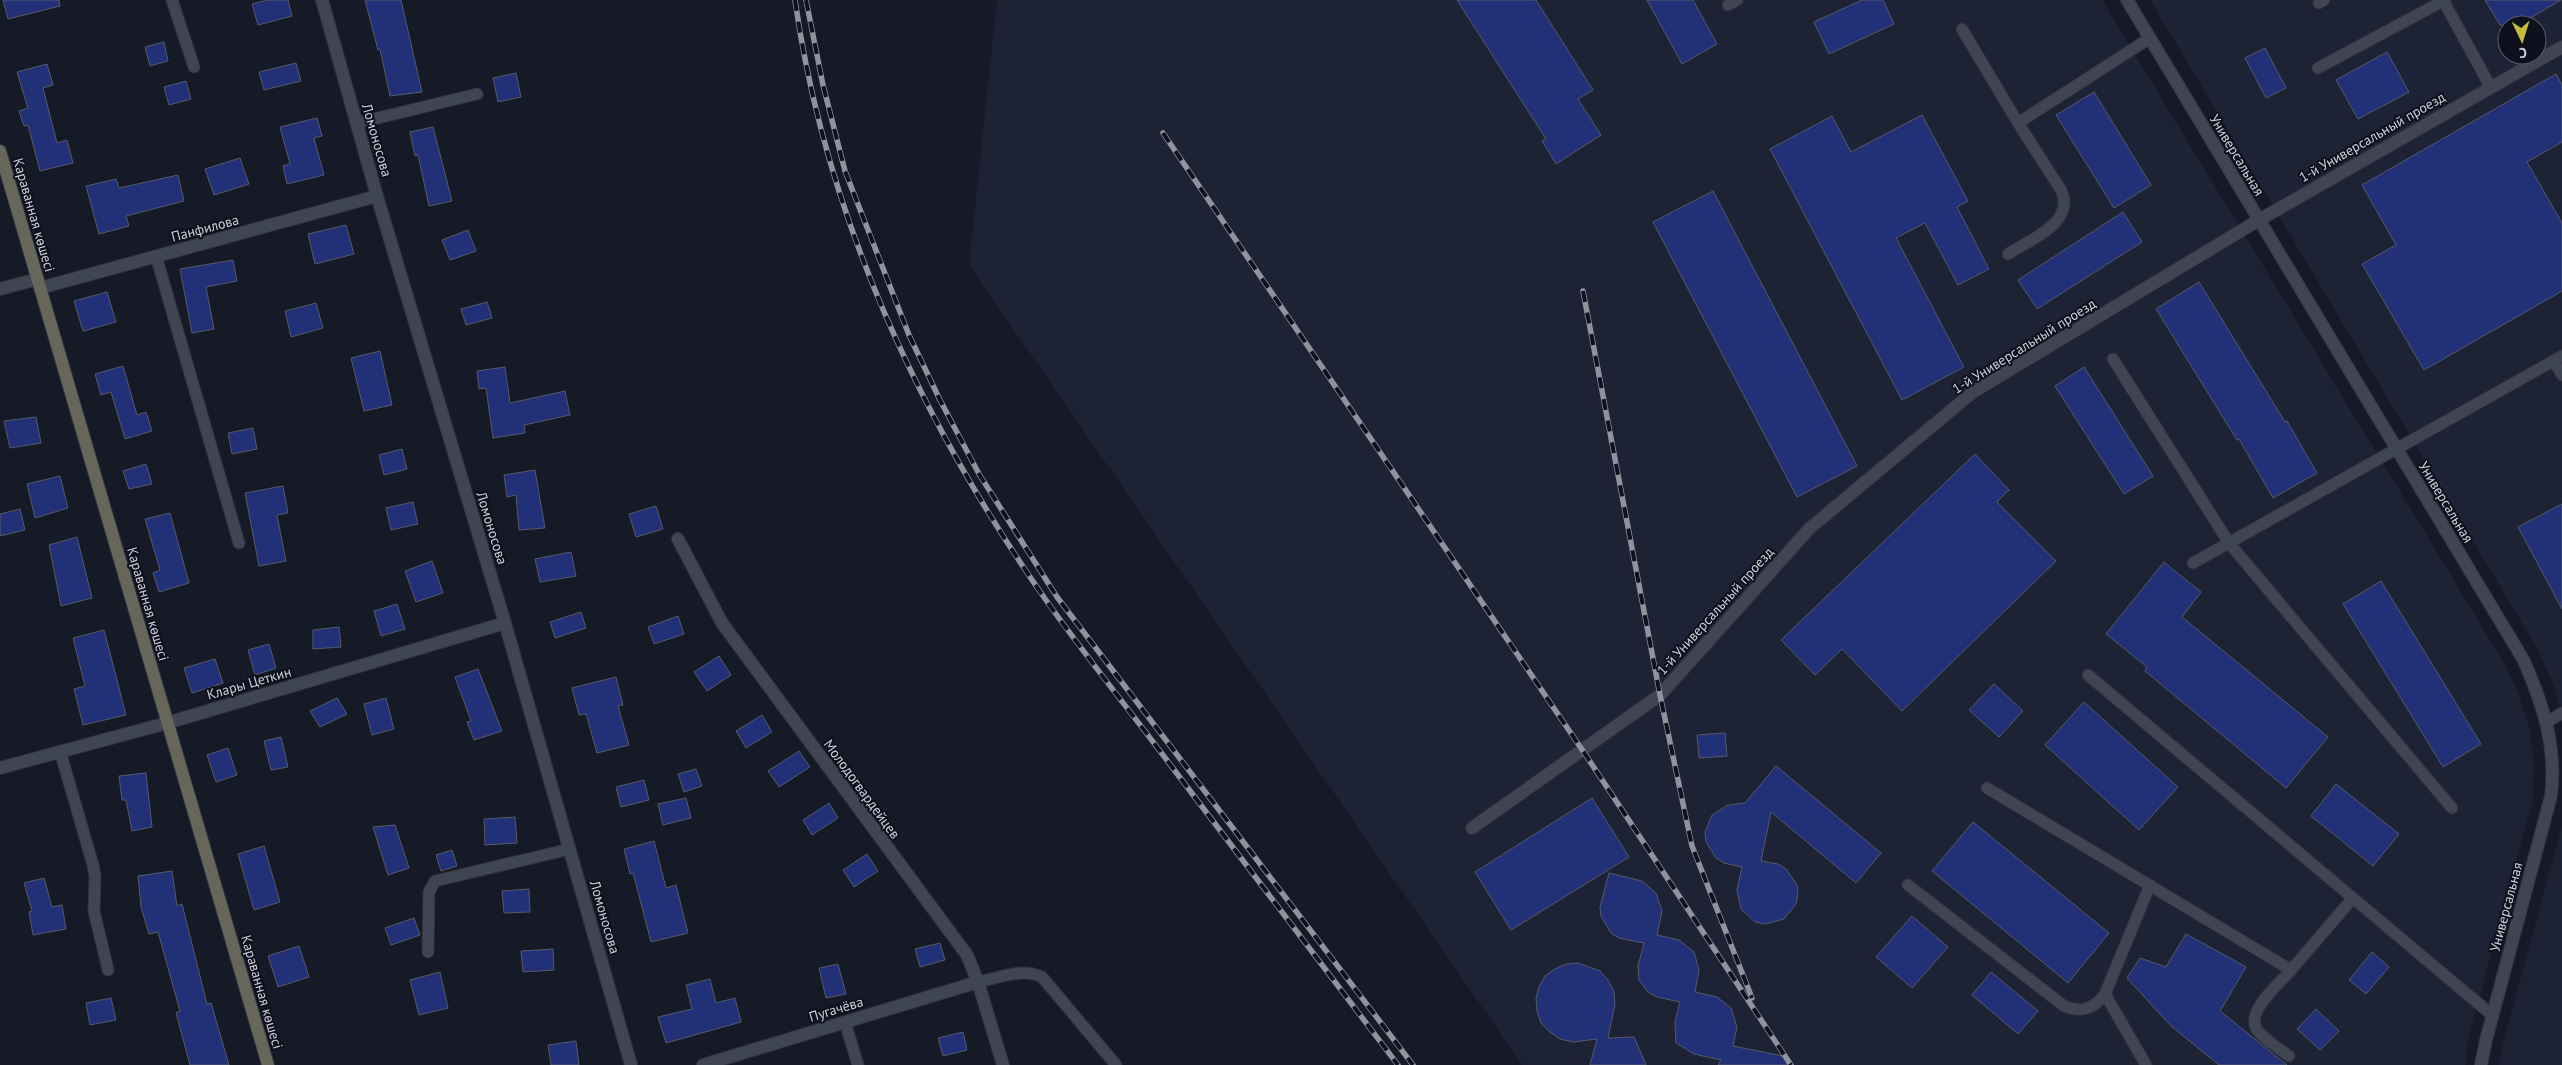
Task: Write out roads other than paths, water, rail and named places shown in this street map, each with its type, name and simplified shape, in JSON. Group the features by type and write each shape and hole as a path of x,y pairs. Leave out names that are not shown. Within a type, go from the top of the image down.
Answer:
{"main road":[{"name":"Караванная көшесі","path":"0,151 268,1065"}],"street":[{"name":"Ломоносова","path":"322,0 378,196 505,623 632,1065"},
{"name":"Универсальная","path":"2127,0 2523,659 2547,722 2553,760 2551,796 2492,1015 2481,1065"},
{"name":"1-й Универсальный проезд","path":"1472,828 1660,695 1810,528 1973,392 2259,220 2490,86 2562,47"},
{"name":"Панфилова","path":"0,289 39,284 156,256 378,196"},
{"name":"Молодогвардейцев","path":"678,539 722,623 966,956 978,982 1003,1065"},
{"name":"Клары Цеткин","path":"0,768 167,723 505,623"},
{"name":"Пугачёва","path":"703,1065 978,982"}],"lane":[{"path":"172,0 194,67"},
{"path":"2318,68 2444,0 2490,86"},
{"path":"1962,29 2066,201 2059,221 2008,254"},
{"path":"2018,123 2150,38"},
{"path":"357,123 477,94"},
{"path":"156,256 239,543"},
{"path":"2113,359 2229,543 2452,808"},
{"path":"2193,563 2558,359 2562,375"},
{"path":"2088,676 2492,1015"},
{"path":"2547,722 2562,713"},
{"path":"60,751 93,865 95,876 94,910 108,970"},
{"path":"1987,788 2291,970"},
{"path":"428,952 430,892 435,881 570,849"},
{"path":"1908,885 2064,1006 2076,1010 2086,1009 2100,1002 2106,994 2150,886"},
{"path":"2288,1056 2256,1029 2254,1022 2257,1007 2353,898"},
{"path":"978,982 1021,972 1036,974 1042,978 1116,1065"},
{"path":"2106,994 2146,1065"},
{"path":"845,1022 858,1065"}],"railway":[{"path":"795,0 810,81 830,161 855,239 886,316 921,391 960,464 1002,535 1063,624 1398,1065"},
{"path":"806,0 823,85 845,171 909,335 940,400 979,474 1057,597 1413,1065"},
{"path":"1163,133 1583,751 1791,1065"},
{"path":"1583,291 1660,695 1692,846 1752,998"}]}
